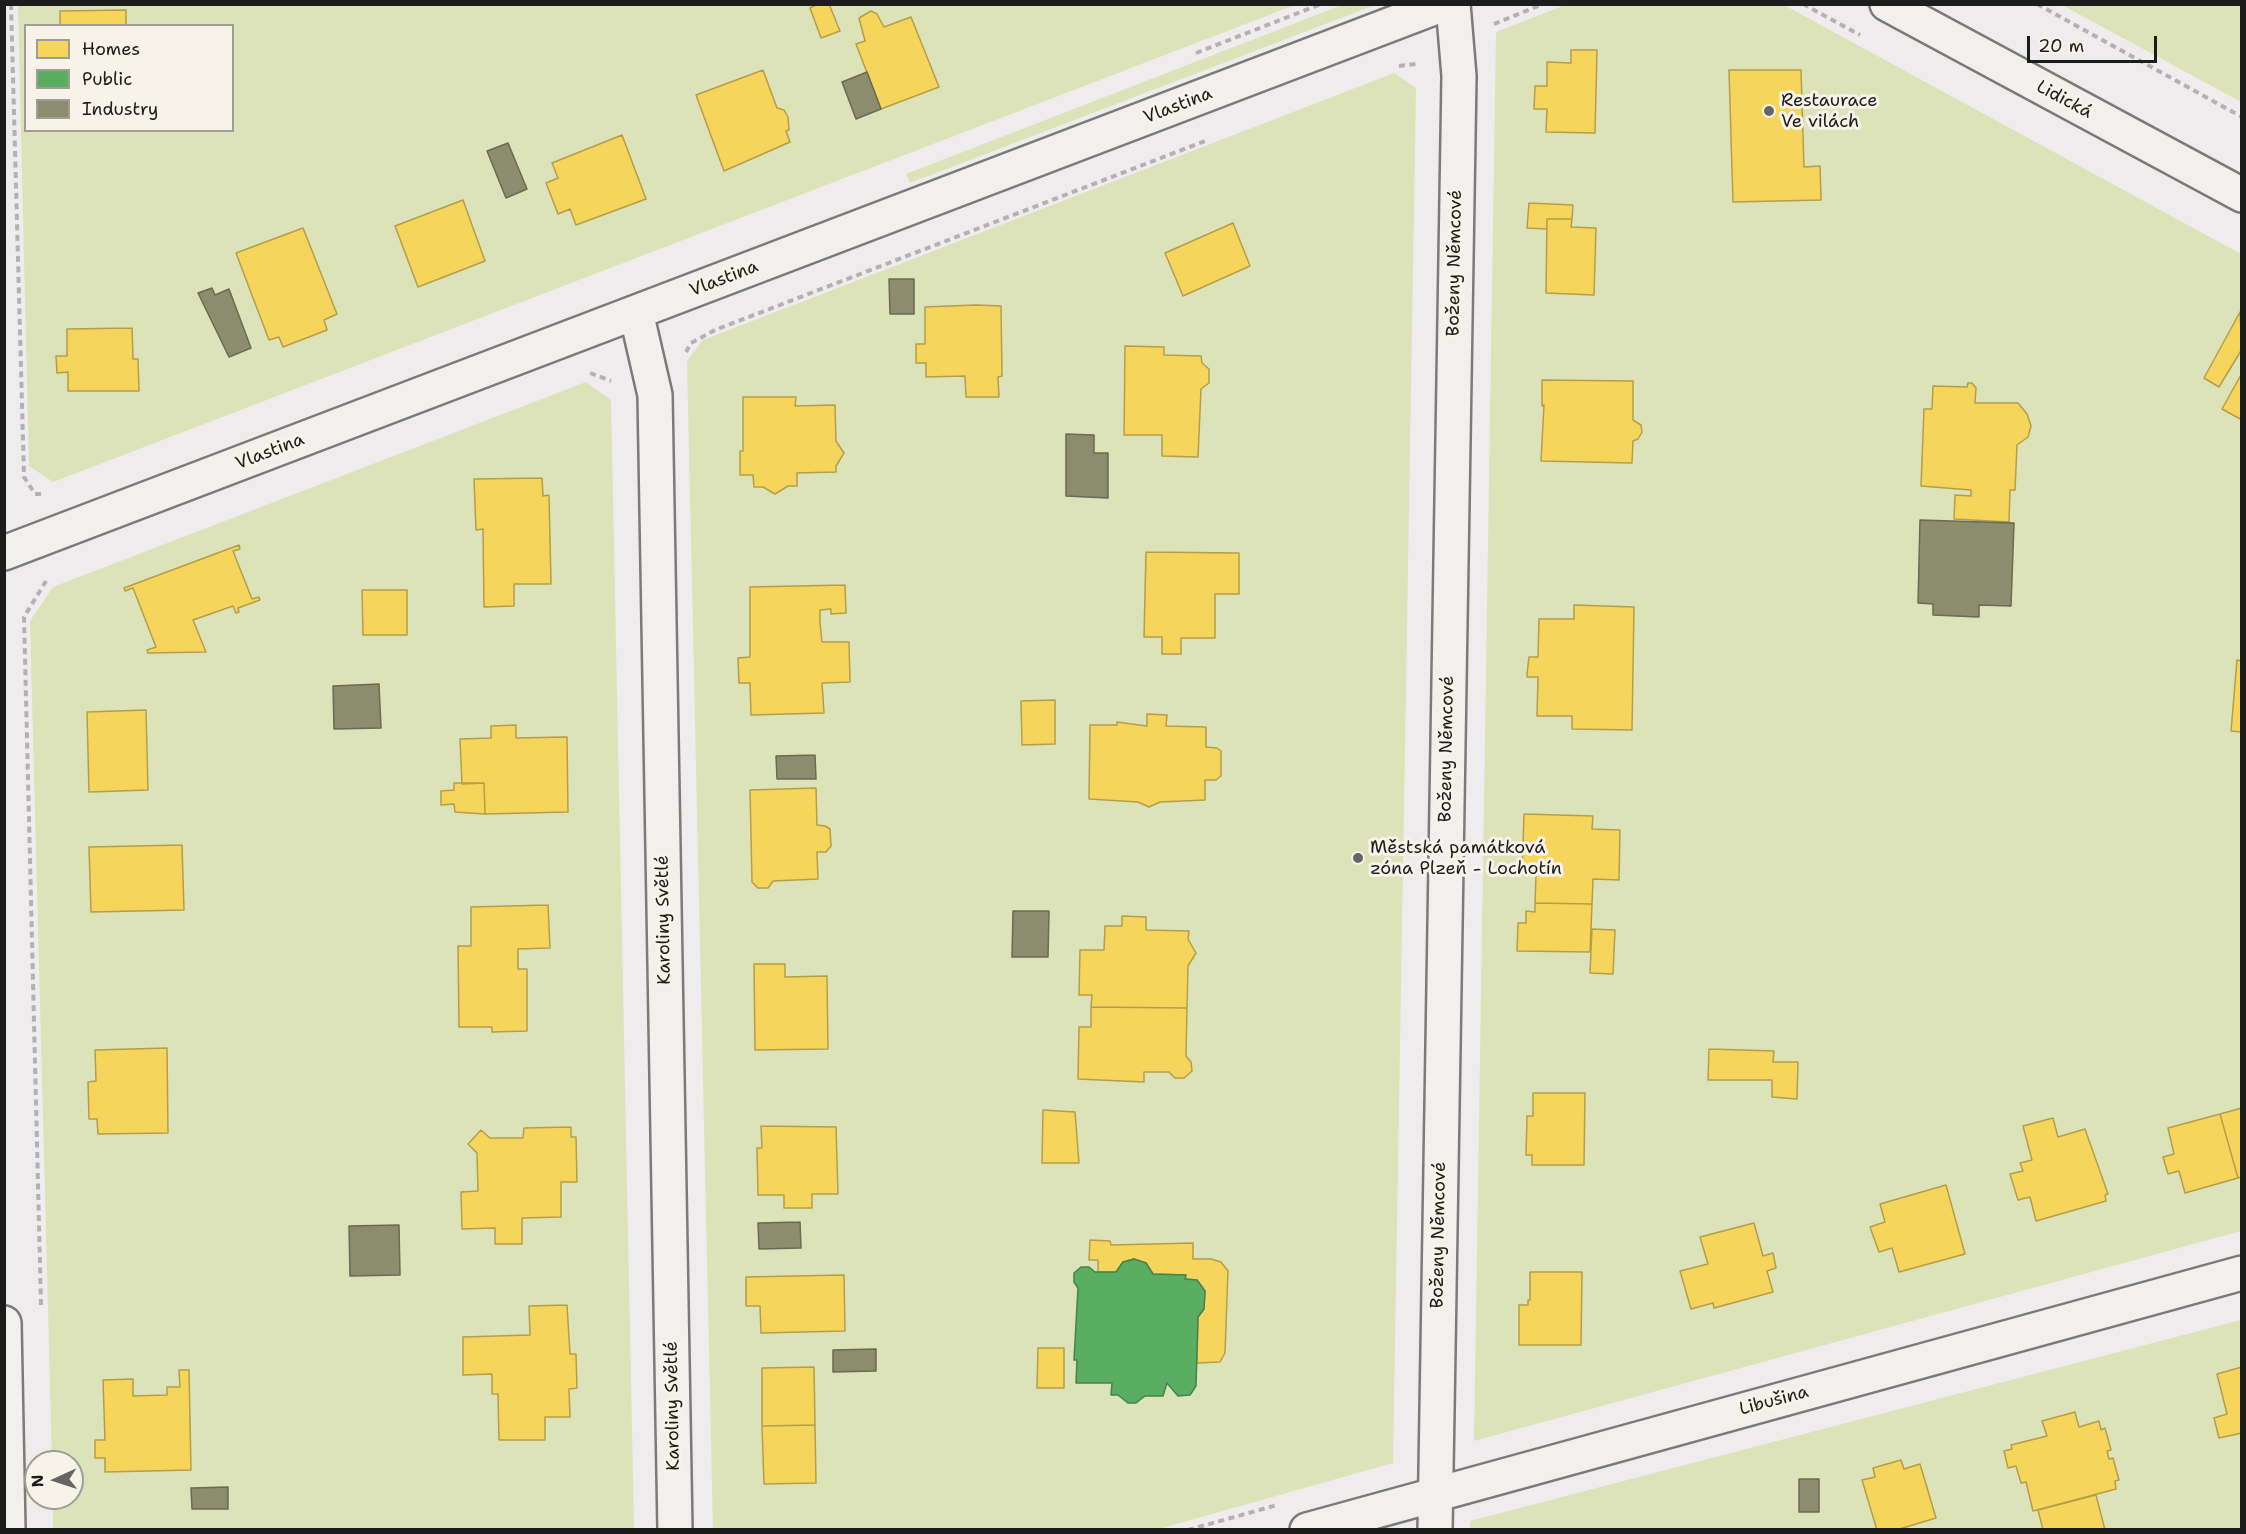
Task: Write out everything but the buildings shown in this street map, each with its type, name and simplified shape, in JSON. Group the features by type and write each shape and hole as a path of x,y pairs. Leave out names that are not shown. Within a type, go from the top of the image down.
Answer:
{"street":[{"name":"Vlastina","path":"4,553 1443,4"},
{"name":"Boženy Němcové","path":"1435,1530 1459,76 1453,4"},
{"name":"Lidická","path":"1887,4 2241,195"},
{"name":"Karoliny Světlé","path":"636,312 655,395 675,1530"},
{"name":"Libušina","path":"1307,1530 2241,1273"},
{"path":"4,1323 8,1530"}],"path":[{"path":"11,4 24,477 35,494 54,494"},
{"path":"2037,4 2241,117"},
{"path":"1390,69 1401,65 1416,64 1420,71"},
{"path":"715,330 1213,138"},
{"path":"588,373 609,378 614,384"},
{"path":"41,1307 24,617 45,582 56,577"},
{"path":"1188,1530 1279,1504"}],"green space":[{"path":"18,5 1295,5 53,482 29,466"},
{"path":"1342,5 1375,5 910,183 906,174"},
{"path":"1565,5 1784,5 2241,254 2241,1231 1474,1441 1496,32"},
{"path":"2062,5 2241,5 2241,102"},
{"path":"1394,73 1416,88 1393,1463 1159,1529 713,1529 687,361 703,340"},
{"path":"586,382 611,400 634,1529 53,1529 53,1510 84,1510 84,1450 52,1450 30,621 53,587"},
{"path":"2241,1320 2241,1529 1470,1530 1470,1521"}],"place":[{"name":"Restaurace Ve vilách","path":"1769,111"},
{"name":"Městská památková zóna Plzeň - Lochotín","path":"1358,858"}]}
